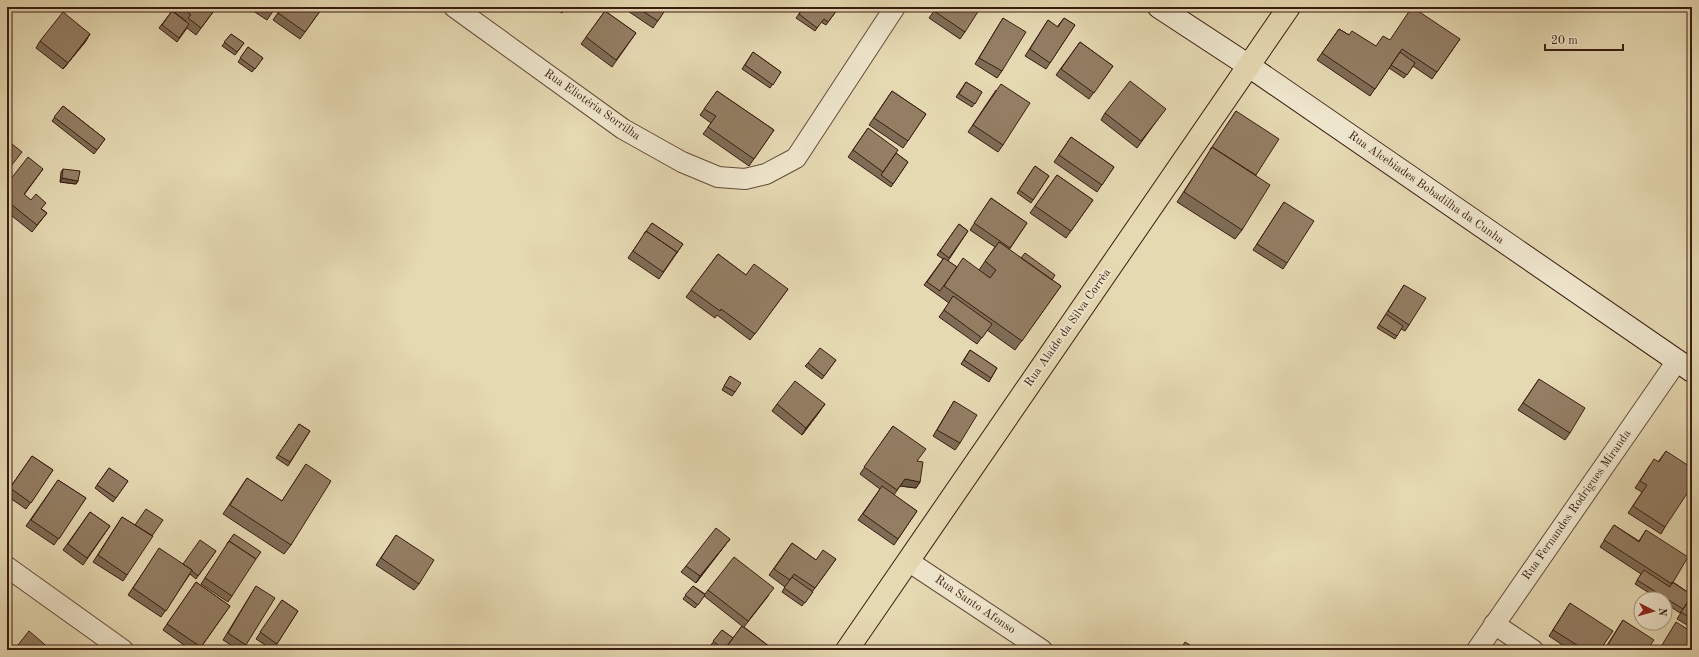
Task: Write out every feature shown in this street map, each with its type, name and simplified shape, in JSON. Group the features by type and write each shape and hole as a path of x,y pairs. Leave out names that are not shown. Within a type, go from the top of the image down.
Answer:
{"main road":[{"name":"Rua Alaíde da Silva Corrêa","path":"846,650 1289,7"}],"street":[{"name":"Rua Eliotéria Sorrilha","path":"454,7 623,129 682,162 718,177 745,180 766,174 796,158 895,7"},
{"name":"Rua Alcebiades Bobadilha da Cunha","path":"1159,7 1248,66 1684,366"},
{"name":"Rua Fernandes Rodrigues Miranda","path":"1477,650 1494,624 1684,366"},
{"name":"Rua Santo Afonso","path":"908,560 1042,650"},
{"path":"7,567 123,650"},
{"path":"1494,624 1533,650"}],"building":[{"path":"181,7 216,8 201,28 188,18 191,15"},
{"path":"267,7 276,7 273,11"},
{"path":"282,7 323,7 305,32 278,13"},
{"path":"636,7 667,7 658,21"},
{"path":"804,7 833,7 837,10 828,22 824,19 817,28 799,14"},
{"path":"937,7 981,7 965,32 934,11"},
{"path":"1412,7 1460,39 1437,72 1402,49 1375,89 1322,53 1339,29 1349,35 1352,31 1376,46 1383,36 1390,40"},
{"path":"172,11 189,24 179,38 162,25"},
{"path":"605,11 636,33 616,60 586,37"},
{"path":"63,12 90,34 68,63 40,41"},
{"path":"1003,18 1026,32 1002,71 979,58"},
{"path":"1064,18 1075,25 1050,63 1030,49 1048,20 1058,27"},
{"path":"231,34 244,43 237,52 224,42"},
{"path":"1080,42 1113,66 1094,93 1061,69"},
{"path":"248,47 263,58 255,69 240,58"},
{"path":"753,52 781,72 773,85 745,65"},
{"path":"1400,52 1415,63 1407,75 1391,65"},
{"path":"1130,81 1166,109 1141,141 1105,113"},
{"path":"966,82 982,92 975,104 959,94"},
{"path":"1001,84 1030,103 1003,145 973,125"},
{"path":"717,91 774,130 754,159 708,127 716,116 704,109"},
{"path":"892,91 926,114 908,141 874,118"},
{"path":"63,106 105,139 97,150 54,117"},
{"path":"1236,111 1279,139 1256,175 1212,147"},
{"path":"868,128 898,150 883,172 853,150"},
{"path":"1071,137 1114,167 1102,185 1059,155"},
{"path":"7,140 22,152 7,171"},
{"path":"1212,147 1270,185 1242,230 1184,192"},
{"path":"896,153 908,162 893,184 881,175"},
{"path":"28,157 43,169 24,194 31,200 36,194 46,203 41,209 47,213 37,225 7,201 7,178 10,180"},
{"path":"1035,166 1049,176 1033,200 1019,190"},
{"path":"63,169 80,171 78,181 62,178"},
{"path":"1057,175 1093,200 1071,231 1035,206"},
{"path":"991,198 1027,223 1010,248 974,223"},
{"path":"1284,202 1314,221 1287,263 1257,244"},
{"path":"652,223 683,244 676,254 677,252 646,231"},
{"path":"959,224 968,231 949,258 940,251"},
{"path":"646,231 677,252 663,272 633,251"},
{"path":"999,242 1061,286 1022,341 944,286 963,258 990,278 996,270 985,261"},
{"path":"1025,253 1055,275 1052,280 1021,258"},
{"path":"718,254 746,275 754,264 788,289 755,334 721,309 720,311 691,290"},
{"path":"944,258 957,267 940,291 927,282"},
{"path":"1404,285 1426,298 1409,325 1388,311"},
{"path":"953,296 992,324 982,338 944,310"},
{"path":"1386,314 1403,326 1397,336 1379,325"},
{"path":"820,348 836,360 824,376 808,363"},
{"path":"970,350 997,368 991,378 964,360"},
{"path":"730,376 741,383 735,392 724,386"},
{"path":"1539,379 1585,408 1570,433 1523,403"},
{"path":"795,381 825,404 806,428 777,404"},
{"path":"954,401 977,415 960,443 937,430"},
{"path":"299,424 310,431 290,462 278,455"},
{"path":"893,426 926,449 917,461 923,462 920,482 905,479 897,490 864,467"},
{"path":"1666,451 1692,468 1692,486 1665,527 1633,506 1647,485 1640,481 1654,459 1659,462"},
{"path":"32,456 53,470 31,503 10,488"},
{"path":"306,464 331,481 291,545 230,505 247,478 282,501"},
{"path":"109,468 128,481 116,498 97,485"},
{"path":"58,480 86,498 59,539 31,520"},
{"path":"882,486 917,511 898,539 863,514"},
{"path":"146,509 163,520 152,536 135,525"},
{"path":"90,512 110,526 87,558 68,544"},
{"path":"122,517 153,536 127,575 98,555"},
{"path":"1614,525 1639,542 1646,530 1688,557 1672,584 1604,540"},
{"path":"716,528 730,539 700,576 686,566"},
{"path":"234,534 261,552 256,559 229,541"},
{"path":"396,535 434,560 419,584 381,558"},
{"path":"200,540 216,551 198,576 183,564"},
{"path":"229,541 256,559 232,596 205,578"},
{"path":"792,543 816,560 823,550 836,559 815,588 794,574 790,580 774,569"},
{"path":"159,548 192,570 166,611 133,588"},
{"path":"734,557 774,588 748,621 708,590"},
{"path":"1644,570 1670,587 1672,582 1692,595 1683,609 1673,603 1673,591 1654,591 1637,580"},
{"path":"792,577 813,592 805,603 784,588"},
{"path":"196,582 230,606 201,647 167,624"},
{"path":"256,586 275,598 246,645 228,633"},
{"path":"693,586 705,595 698,605 685,595"},
{"path":"1692,596 1692,619 1681,612"},
{"path":"282,600 298,611 277,644 260,632"},
{"path":"1570,603 1613,631 1600,650 1585,650 1553,630"},
{"path":"1623,620 1633,626 1633,631 1640,631 1654,640 1647,650 1610,650 1606,648"},
{"path":"1676,622 1692,632 1692,650 1659,650 1671,631 1673,631 1673,627"},
{"path":"742,626 774,650 731,650 727,646"},
{"path":"722,630 733,638 724,650 713,641"},
{"path":"29,631 50,649 24,650 18,645"},
{"path":"1185,642 1198,650 1180,650"}]}
